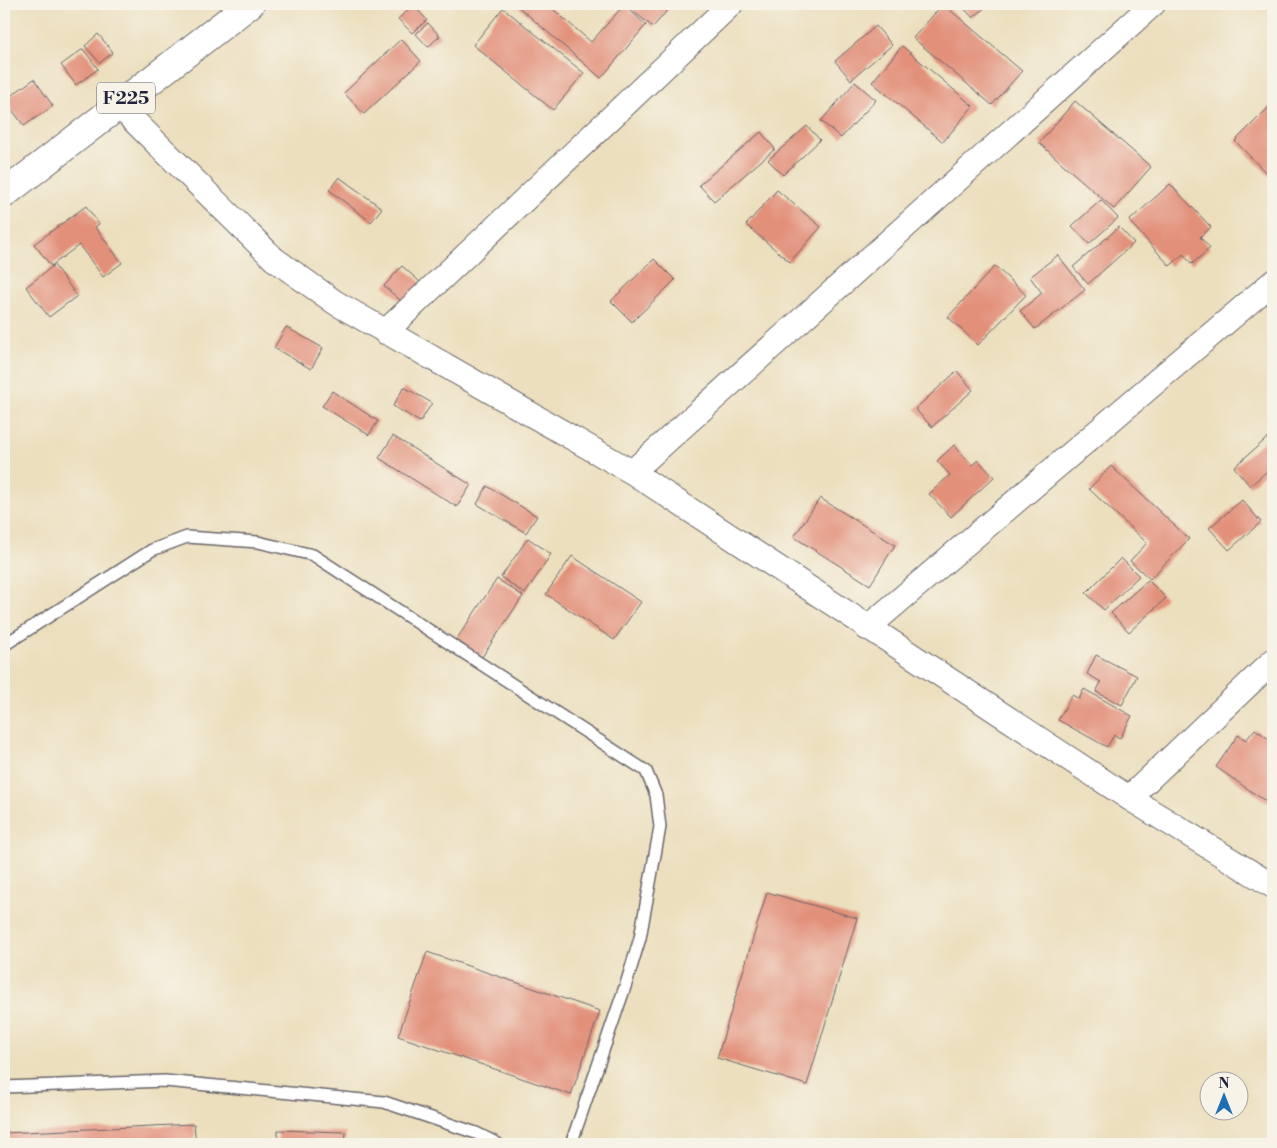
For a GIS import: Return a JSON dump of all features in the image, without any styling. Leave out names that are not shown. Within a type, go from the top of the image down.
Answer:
[{"type":"main road","name":"F225","points":[[4,194],[250,4]]},
{"type":"street","points":[[385,332],[732,4]]},
{"type":"street","points":[[632,472],[1153,4]]},
{"type":"street","points":[[118,105],[274,259],[336,304],[632,472],[867,628],[1129,798],[1273,886]]},
{"type":"street","points":[[867,628],[1273,282]]},
{"type":"street","points":[[1129,798],[1273,661]]},
{"type":"lane","points":[[4,646],[152,550],[187,537],[258,542],[314,555],[646,771],[656,795],[660,827],[640,938],[628,981],[571,1144]]},
{"type":"lane","points":[[4,1087],[165,1080],[384,1102],[476,1133],[498,1144]]},
{"type":"building","points":[[515,4],[547,4],[591,42],[624,5],[646,25],[601,78]]},
{"type":"building","points":[[624,4],[673,4],[653,27]]},
{"type":"building","points":[[943,4],[1022,71],[992,105],[913,38]]},
{"type":"building","points":[[960,4],[989,4],[973,18]]},
{"type":"building","points":[[413,5],[427,20],[412,33],[398,19]]},
{"type":"building","points":[[503,8],[584,73],[553,110],[473,45]]},
{"type":"building","points":[[428,23],[440,36],[428,47],[416,34]]},
{"type":"building","points":[[876,26],[892,45],[851,80],[835,61]]},
{"type":"building","points":[[98,34],[113,52],[100,63],[85,46]]},
{"type":"building","points":[[401,39],[421,61],[364,114],[344,93]]},
{"type":"building","points":[[902,46],[973,106],[943,142],[872,82]]},
{"type":"building","points":[[83,49],[98,69],[76,85],[61,65]]},
{"type":"building","points":[[34,79],[53,106],[24,126],[5,100]]},
{"type":"building","points":[[855,82],[876,100],[841,138],[821,121]]},
{"type":"building","points":[[1075,101],[1151,167],[1114,209],[1039,143]]},
{"type":"building","points":[[1273,103],[1273,180],[1235,141]]},
{"type":"building","points":[[807,126],[820,140],[783,175],[768,160]]},
{"type":"building","points":[[761,132],[775,149],[714,201],[699,185]]},
{"type":"building","points":[[339,177],[382,208],[371,222],[329,190]]},
{"type":"building","points":[[1170,184],[1211,227],[1200,237],[1210,248],[1192,264],[1183,254],[1170,266],[1129,221]]},
{"type":"building","points":[[777,190],[821,227],[790,262],[746,225]]},
{"type":"building","points":[[1101,200],[1118,218],[1089,244],[1072,226]]},
{"type":"building","points":[[86,206],[99,224],[95,227],[122,263],[103,277],[79,245],[51,266],[34,244]]},
{"type":"building","points":[[1119,227],[1134,243],[1088,284],[1073,267]]},
{"type":"building","points":[[1058,255],[1085,290],[1035,329],[1020,311],[1042,293],[1030,277]]},
{"type":"building","points":[[654,259],[675,280],[632,322],[611,301]]},
{"type":"building","points":[[54,265],[77,296],[49,317],[26,287]]},
{"type":"building","points":[[402,266],[428,289],[410,309],[384,286]]},
{"type":"building","points":[[995,266],[1026,295],[978,345],[948,317]]},
{"type":"building","points":[[286,327],[323,348],[311,369],[274,348]]},
{"type":"building","points":[[957,371],[973,390],[932,427],[915,409]]},
{"type":"building","points":[[404,387],[432,403],[420,422],[393,406]]},
{"type":"building","points":[[332,391],[378,421],[369,435],[322,406]]},
{"type":"building","points":[[1273,433],[1273,466],[1250,486],[1234,467]]},
{"type":"building","points":[[393,436],[471,485],[457,507],[379,458]]},
{"type":"building","points":[[954,445],[972,465],[978,460],[994,477],[951,517],[929,494],[950,475],[937,461]]},
{"type":"building","points":[[1111,466],[1189,539],[1150,579],[1130,561],[1147,543],[1089,489]]},
{"type":"building","points":[[487,486],[537,516],[526,533],[477,504]]},
{"type":"building","points":[[820,498],[895,545],[870,585],[794,537]]},
{"type":"building","points":[[1242,500],[1261,522],[1229,550],[1209,528]]},
{"type":"building","points":[[528,538],[551,554],[525,594],[501,577]]},
{"type":"building","points":[[572,556],[641,602],[614,640],[546,594]]},
{"type":"building","points":[[1121,558],[1139,576],[1104,610],[1086,593]]},
{"type":"building","points":[[497,579],[523,596],[482,657],[456,640]]},
{"type":"building","points":[[1148,580],[1166,598],[1129,632],[1111,613]]},
{"type":"building","points":[[1096,655],[1137,676],[1122,705],[1096,692],[1101,682],[1087,674]]},
{"type":"building","points":[[1084,689],[1132,716],[1120,738],[1114,735],[1107,747],[1058,720],[1072,695],[1079,699]]},
{"type":"building","points":[[1255,729],[1273,742],[1273,796],[1268,803],[1216,767],[1238,735],[1246,740]]},
{"type":"building","points":[[767,892],[857,918],[807,1085],[717,1058]]},
{"type":"building","points":[[427,952],[600,1011],[571,1095],[398,1036]]},
{"type":"building","points":[[194,1124],[196,1144],[4,1144],[4,1133]]},
{"type":"building","points":[[278,1130],[346,1132],[345,1144],[278,1144]]}]
